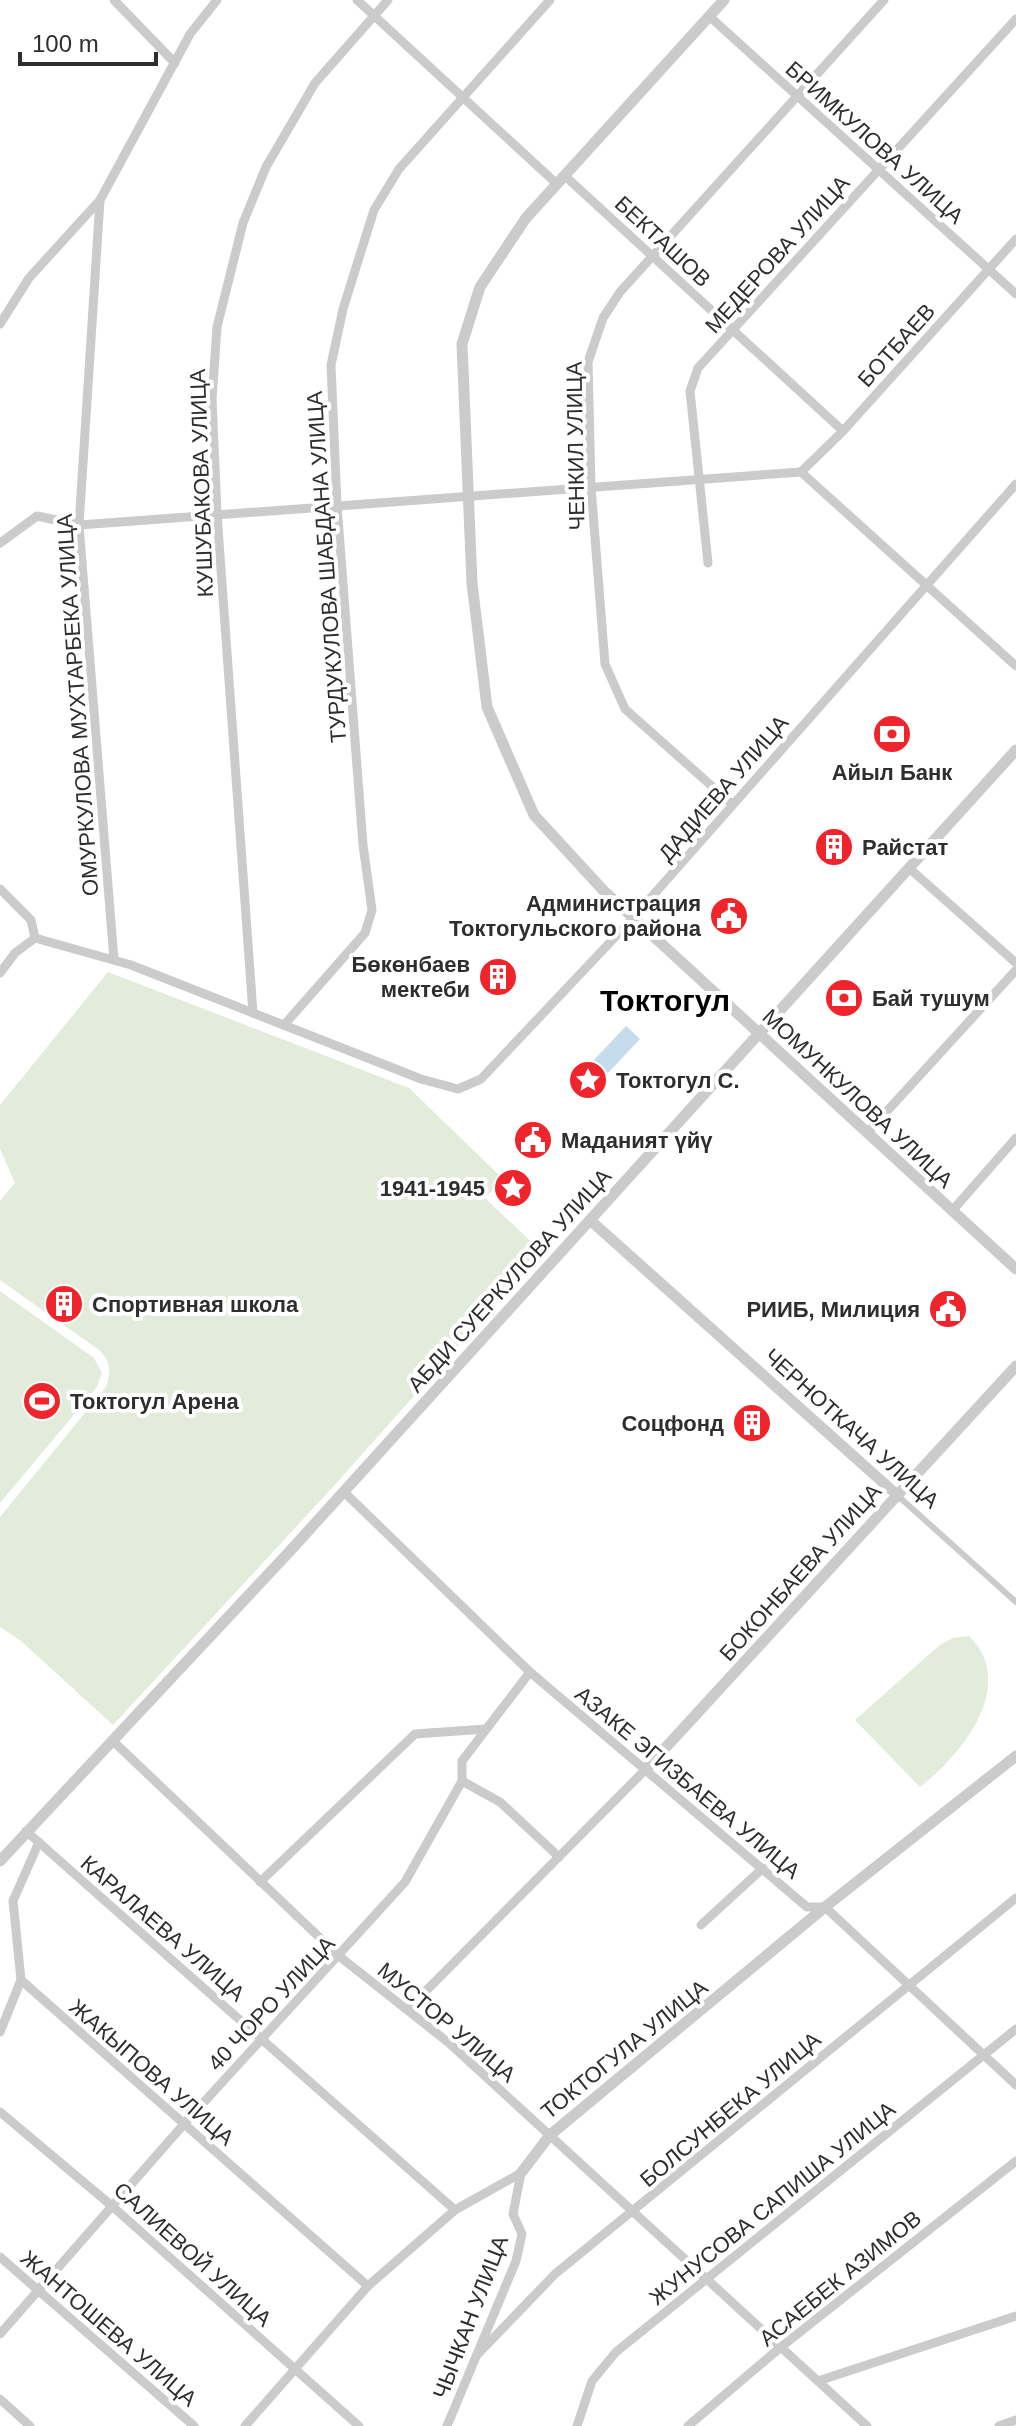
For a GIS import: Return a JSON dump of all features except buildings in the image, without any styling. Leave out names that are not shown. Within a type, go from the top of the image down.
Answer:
[{"type":"street","points":[[114,0],[175,63]]},
{"type":"street","name":"ОМУРКУЛОВА МУХТАРБЕКА УЛИЦА","points":[[114,960],[79,525],[100,200],[190,34],[217,0]]},
{"type":"street","name":"БЕКТАШОВ","points":[[357,0],[652,256],[843,431]]},
{"type":"street","name":"КУШУБАКОВА УЛИЦА","points":[[253,1013],[217,514],[212,399],[217,327],[243,223],[266,167],[315,83],[388,0]]},
{"type":"street","name":"ТУРДУКУЛОВА ШАБДАНА УЛИЦА","points":[[284,1025],[365,933],[372,910],[363,845],[337,505],[331,365],[343,309],[374,210],[399,169],[550,0]]},
{"type":"street","name":"МОМУНКУЛОВА УЛИЦА","points":[[724,0],[526,218],[480,287],[462,344],[472,583],[487,707],[534,815],[603,890],[1016,1269]]},
{"type":"street","name":"ЧЕНКИЛ УЛИЦА","points":[[732,804],[625,709],[605,664],[591,487],[588,362],[603,318],[620,292],[884,0]]},
{"type":"street","name":"БРИМКУЛОВА УЛИЦА","points":[[709,16],[1016,294]]},
{"type":"street","name":"МЕДЕРОВА УЛИЦА","points":[[708,563],[690,391],[698,368],[731,328],[1016,19]]},
{"type":"street","points":[[0,324],[29,278],[100,200]]},
{"type":"street","name":"БОТБАЕВ","points":[[801,472],[843,431],[1016,239]]},
{"type":"street","points":[[0,543],[37,516],[79,525],[801,472],[1016,666]]},
{"type":"street","name":"ДАДИЕВА УЛИЦА","points":[[35,938],[114,960],[421,1079],[458,1089],[481,1079],[633,918],[1016,484]]},
{"type":"street","name":"АБДИ СУЕРКУЛОВА УЛИЦА","points":[[0,1861],[344,1492],[1016,750]]},
{"type":"street","points":[[909,868],[1016,963]]},
{"type":"street","points":[[0,889],[31,920],[35,938],[15,953],[0,973]]},
{"type":"street","points":[[867,1133],[1016,970]]},
{"type":"street","points":[[952,1211],[1016,1138]]},
{"type":"street","name":"ЧЕРНОТКАЧА УЛИЦА","points":[[590,1220],[1016,1602]]},
{"type":"street","name":"БОКОНБАЕВА УЛИЦА","points":[[645,1770],[1016,1366]]},
{"type":"street","name":"АЗАКЕ ЭГИЗБАЕВА УЛИЦА","points":[[344,1492],[530,1672],[807,1907],[825,1907],[1016,2085]]},
{"type":"street","name":"40 ЧОРО УЛИЦА","points":[[0,2334],[184,2124],[405,1882],[462,1781],[462,1761],[530,1672]]},
{"type":"street","points":[[260,1882],[415,1734],[486,1729]]},
{"type":"street","name":"МУСТОР УЛИЦА","points":[[113,1741],[339,1956],[408,2009],[550,2135],[867,2426]]},
{"type":"street","name":"ТОКТОГУЛА УЛИЦА","points":[[245,2426],[368,2286],[455,2210],[521,2173],[550,2135],[825,1907],[1016,1756]]},
{"type":"street","points":[[408,2009],[645,1770]]},
{"type":"street","points":[[462,1781],[500,1802],[559,1857]]},
{"type":"street","name":"КАРАЛАЕВА УЛИЦА","points":[[26,1831],[455,2210]]},
{"type":"street","points":[[0,2032],[21,1980],[13,1901],[39,1842]]},
{"type":"street","points":[[701,1925],[763,1868]]},
{"type":"street","name":"БОЛСУНБЕКА УЛИЦА","points":[[476,2356],[555,2274],[1016,1898]]},
{"type":"street","name":"ЖАКЫПОВА УЛИЦА","points":[[21,1980],[368,2286]]},
{"type":"street","name":"ЖУНУСОВА САПИША УЛИЦА","points":[[577,2426],[592,2381],[616,2352],[1016,2029]]},
{"type":"street","name":"САЛИЕВОЙ УЛИЦА","points":[[0,2112],[112,2206],[359,2426]]},
{"type":"street","name":"АСАЕБЕК АЗИМОВ","points":[[688,2426],[781,2347],[1016,2161]]},
{"type":"street","name":"ЧЫЧКАН УЛИЦА","points":[[447,2426],[516,2261],[522,2234],[513,2214],[521,2173]]},
{"type":"street","name":"ЖАНТОШЕВА УЛИЦА","points":[[0,2257],[194,2426]]},
{"type":"street","points":[[818,2381],[1016,2316]]},
{"type":"street","points":[[0,2399],[30,2426]]},
{"type":"street","points":[[999,2426],[1016,2420]]},
{"type":"green space","points":[[108,972],[409,1088],[503,1179],[485,1198],[542,1252],[332,1488],[113,1725],[21,1641],[0,1627],[0,1517],[106,1387],[109,1372],[106,1358],[99,1350],[0,1280],[0,1201],[15,1183],[0,1149],[0,1105]]},
{"type":"green space","name":"Токтогул Арена","points":[[0,1291],[94,1358],[102,1373],[97,1387],[0,1503]]},
{"type":"green space","points":[[969,1636],[982,1654],[988,1674],[987,1694],[969,1735],[955,1754],[920,1787],[855,1720],[941,1644],[953,1638]]},
{"type":"water","points":[[626,1026],[640,1039],[608,1073],[594,1060]]},
{"type":"place","name":"Айыл Банк","points":[[892,734]]},
{"type":"place","name":"Райстат","points":[[834,847]]},
{"type":"place","name":"Администрация Токтогульского района","points":[[729,916]]},
{"type":"place","name":"Бөкөнбаев мектеби","points":[[498,977]]},
{"type":"place","name":"Бай тушум","points":[[844,998]]},
{"type":"place","name":"Токтогул С.","points":[[588,1080]]},
{"type":"place","name":"Маданият үйү","points":[[533,1140]]},
{"type":"place","name":"1941-1945","points":[[513,1188]]},
{"type":"place","name":"Спортивная школа","points":[[64,1304]]},
{"type":"place","name":"РИИБ, Милиция","points":[[948,1309]]},
{"type":"place","name":"Токтогул Арена","points":[[42,1401]]},
{"type":"place","name":"Соцфонд","points":[[752,1423]]},
{"type":"district","name":"Токтогул","points":[[665,1001]]}]
